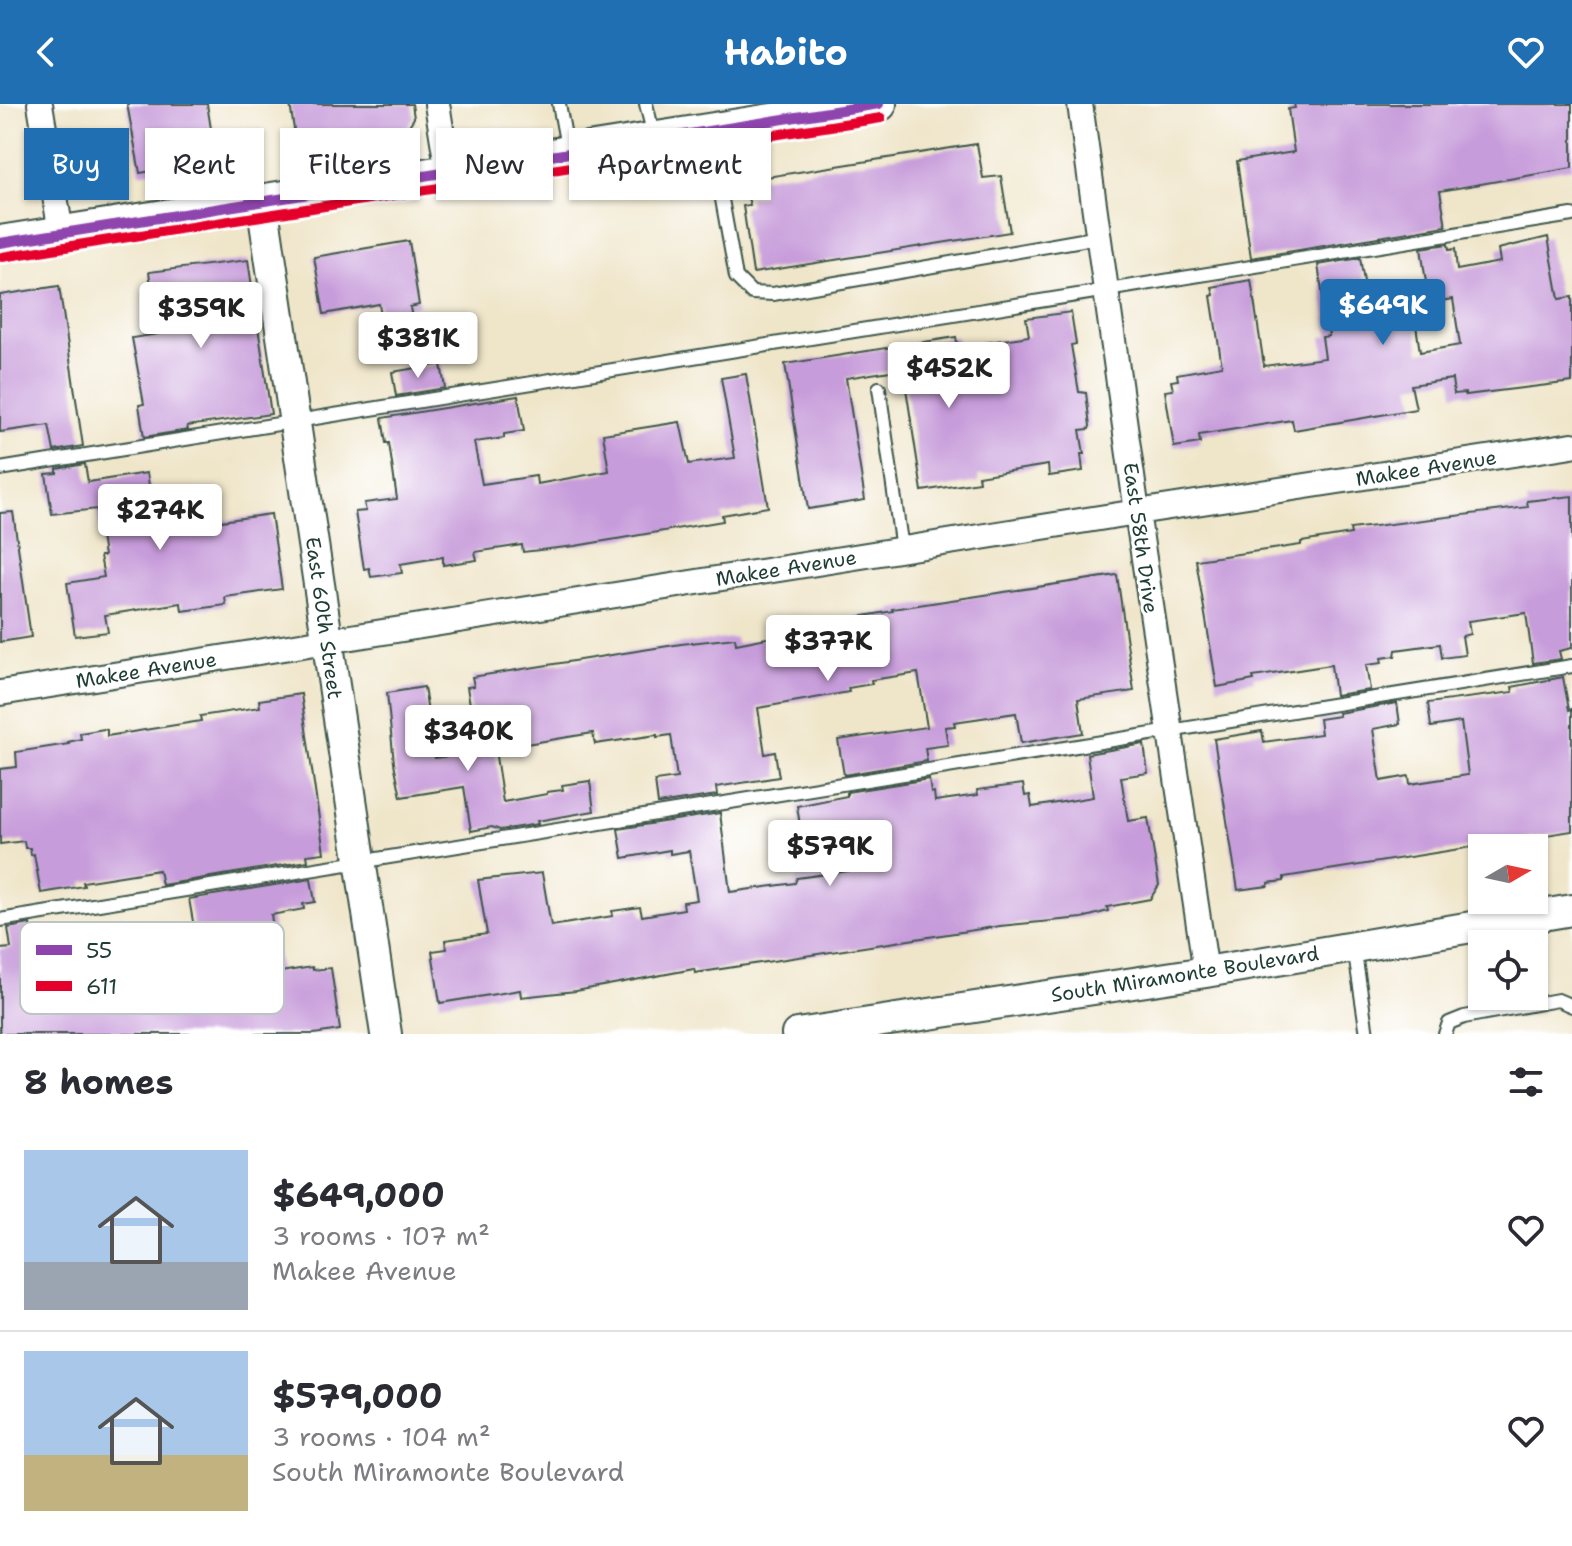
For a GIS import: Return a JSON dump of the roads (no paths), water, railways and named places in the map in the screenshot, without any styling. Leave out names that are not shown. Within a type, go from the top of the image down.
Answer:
[{"type":"main road","points":[[727,128],[862,105]]},
{"type":"main road","points":[[553,155],[568,153]]},
{"type":"main road","points":[[0,243],[436,174]]},
{"type":"street","points":[[40,104],[61,233]]},
{"type":"street","points":[[437,104],[441,128]]},
{"type":"street","name":"East 58th Drive","points":[[1080,104],[1206,972]]},
{"type":"street","name":"East 60th Street","points":[[262,202],[386,1034]]},
{"type":"street","name":"Makee Avenue","points":[[0,693],[1572,445]]},
{"type":"street","name":"South Miramonte Boulevard","points":[[797,1034],[1206,972],[1572,910]]},
{"type":"lane","points":[[559,104],[568,153]]},
{"type":"lane","points":[[646,104],[651,128]]},
{"type":"lane","points":[[722,200],[736,277],[752,293],[773,294],[1099,237]]},
{"type":"lane","points":[[0,469],[1572,215]]},
{"type":"lane","points":[[879,388],[902,549]]},
{"type":"lane","points":[[0,920],[1572,666]]},
{"type":"lane","points":[[1354,947],[1367,1034]]},
{"type":"lane","points":[[1445,1034],[1449,1023],[1464,1017],[1558,1000],[1572,1006]]}]
